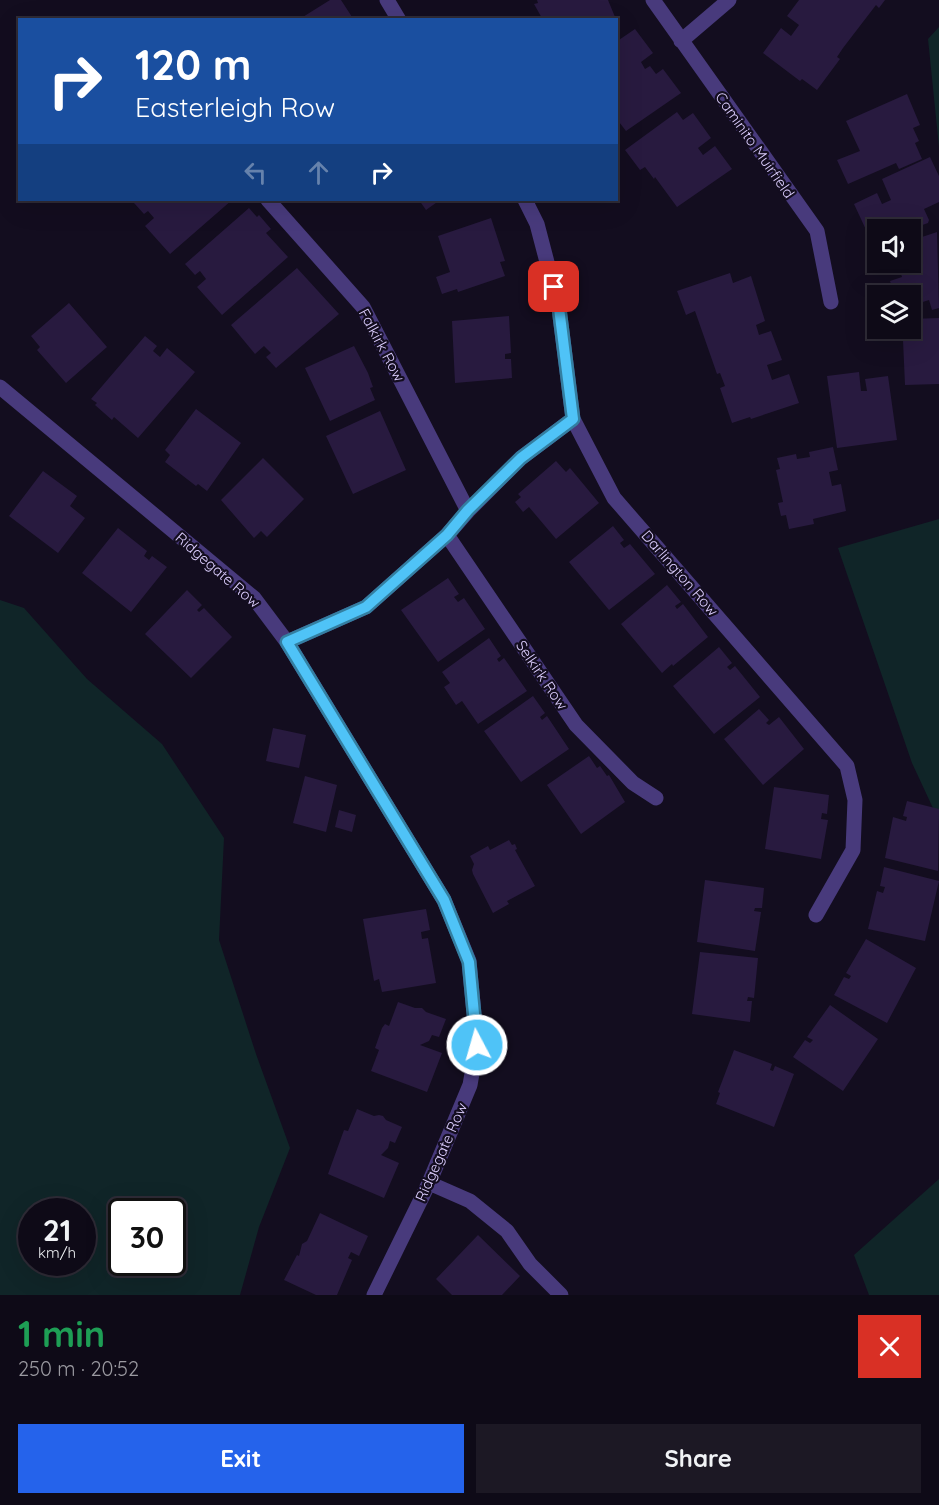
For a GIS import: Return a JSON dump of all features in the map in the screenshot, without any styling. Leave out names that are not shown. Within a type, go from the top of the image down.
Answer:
[{"type":"street","points":[[387,0],[398,18]]},
{"type":"street","name":"Caminito Muirfield","points":[[653,0],[817,231],[831,302]]},
{"type":"street","points":[[681,41],[729,0]]},
{"type":"street","name":"Falkirk Row","points":[[269,201],[363,306],[468,510]]},
{"type":"street","name":"Darlington Row","points":[[526,201],[537,224],[559,308],[573,419],[614,498],[848,766],[855,800],[853,850],[816,915]]},
{"type":"street","name":"Ridgegate Row","points":[[0,387],[254,598],[287,642],[444,900],[469,962],[477,1045],[470,1085],[429,1184],[374,1295]]},
{"type":"street","points":[[287,642],[366,607],[447,535],[468,510],[521,458],[573,419]]},
{"type":"street","name":"Selkirk Row","points":[[447,535],[576,725],[633,783],[656,798]]},
{"type":"street","points":[[429,1184],[471,1201],[507,1232],[530,1264],[561,1295]]},
{"type":"green space","points":[[939,27],[939,147],[928,39]]},
{"type":"green space","points":[[939,519],[939,821],[912,763],[838,548]]},
{"type":"green space","points":[[0,600],[24,608],[87,679],[162,744],[224,838],[219,940],[256,1054],[290,1148],[259,1227],[240,1295],[0,1295]]},
{"type":"green space","points":[[939,1179],[939,1295],[869,1295],[854,1255]]},
{"type":"building","points":[[330,0],[341,0],[353,18],[301,18]]},
{"type":"building","points":[[537,0],[608,0],[615,17],[542,18],[534,4],[538,3]]},
{"type":"building","points":[[799,0],[885,0],[879,8],[876,5],[843,48],[837,57],[840,59],[817,90],[802,79],[800,81],[763,53],[781,28],[791,36],[799,25],[787,16]]},
{"type":"building","points":[[635,29],[653,53],[641,62],[645,69],[650,66],[656,74],[663,69],[681,93],[626,131],[618,121],[618,41]]},
{"type":"building","points":[[907,94],[920,125],[913,128],[919,141],[915,143],[922,159],[899,169],[896,163],[848,184],[837,160],[860,151],[846,121]]},
{"type":"building","points":[[677,112],[683,120],[693,113],[711,138],[698,148],[703,155],[715,146],[732,169],[677,207],[655,177],[654,179],[645,167],[640,170],[625,150]]},
{"type":"building","points":[[930,157],[939,176],[939,202],[924,209],[928,223],[921,225],[921,219],[867,219],[867,232],[854,204],[877,193],[882,204],[891,200],[882,179]]},
{"type":"building","points":[[137,201],[231,201],[170,254],[145,226],[154,218],[148,211],[144,214],[134,203]]},
{"type":"building","points":[[420,201],[439,201],[426,210]]},
{"type":"building","points":[[249,208],[257,217],[259,215],[271,229],[266,233],[288,257],[222,315],[197,287],[206,279],[200,271],[195,275],[185,264]]},
{"type":"building","points":[[491,218],[505,261],[500,262],[505,276],[458,292],[457,289],[442,294],[436,277],[450,272],[438,236]]},
{"type":"building","points":[[937,232],[939,308],[932,310],[929,300],[921,303],[921,285],[891,285],[890,281],[902,277],[901,273],[921,273],[921,237]]},
{"type":"building","points":[[297,268],[339,314],[276,368],[266,357],[271,353],[264,346],[255,354],[231,325]]},
{"type":"building","points":[[730,273],[733,283],[751,276],[765,321],[756,325],[759,335],[771,331],[782,360],[767,365],[772,380],[789,374],[799,403],[732,423],[720,388],[725,386],[720,373],[717,374],[695,311],[686,315],[677,291]]},
{"type":"building","points":[[69,303],[107,347],[66,383],[37,350],[40,347],[31,336]]},
{"type":"building","points":[[509,316],[511,353],[505,354],[505,359],[511,359],[512,378],[455,383],[452,321]]},
{"type":"building","points":[[939,318],[939,384],[905,385],[903,340],[921,339],[921,319]]},
{"type":"building","points":[[145,336],[157,346],[153,351],[160,357],[167,348],[195,372],[138,438],[114,417],[112,420],[91,399]]},
{"type":"building","points":[[354,346],[368,373],[373,387],[370,388],[375,400],[330,421],[305,368]]},
{"type":"building","points":[[859,372],[861,391],[867,391],[865,379],[888,376],[897,440],[837,448],[827,376]]},
{"type":"building","points":[[196,409],[241,443],[207,491],[198,484],[196,486],[165,462],[170,455],[165,450]]},
{"type":"building","points":[[380,411],[406,470],[353,494],[326,436]]},
{"type":"building","points":[[833,447],[838,470],[829,472],[832,486],[841,484],[846,511],[813,519],[814,524],[789,529],[786,515],[781,516],[778,503],[783,502],[776,470],[780,469],[777,458],[796,454],[797,459],[810,457],[809,452]]},
{"type":"building","points":[[263,458],[304,499],[267,537],[261,531],[254,538],[221,500]]},
{"type":"building","points":[[556,461],[566,472],[570,468],[599,503],[556,539],[529,507],[523,512],[515,502],[521,497],[518,494]]},
{"type":"building","points":[[43,471],[77,496],[70,506],[85,518],[58,553],[9,516]]},
{"type":"building","points":[[613,526],[624,540],[620,543],[624,548],[630,544],[655,574],[609,610],[569,562]]},
{"type":"building","points":[[118,528],[147,551],[144,556],[149,560],[152,556],[167,567],[131,612],[82,573]]},
{"type":"building","points":[[448,578],[459,594],[454,597],[458,602],[464,598],[485,629],[438,662],[401,610]]},
{"type":"building","points":[[667,585],[681,602],[675,606],[677,609],[683,604],[708,637],[662,673],[621,624]]},
{"type":"building","points":[[187,590],[202,605],[197,610],[199,612],[204,608],[232,637],[191,678],[145,634]]},
{"type":"building","points":[[489,638],[501,656],[497,659],[499,662],[504,658],[527,691],[478,724],[462,701],[456,705],[444,687],[450,683],[442,672]]},
{"type":"building","points":[[719,647],[732,663],[727,667],[730,670],[735,666],[760,697],[714,734],[673,686]]},
{"type":"building","points":[[533,696],[545,713],[540,717],[542,720],[547,716],[569,749],[521,782],[484,731]]},
{"type":"building","points":[[759,709],[769,720],[766,723],[769,725],[779,717],[804,749],[763,785],[724,739]]},
{"type":"building","points":[[273,728],[306,735],[299,768],[266,761]]},
{"type":"building","points":[[589,756],[597,768],[600,766],[607,776],[609,775],[625,802],[581,834],[547,785]]},
{"type":"building","points":[[305,776],[337,785],[326,832],[293,823]]},
{"type":"building","points":[[774,787],[829,795],[827,814],[822,813],[821,819],[828,820],[821,859],[765,849]]},
{"type":"building","points":[[907,801],[939,809],[938,871],[885,858],[893,817],[906,821],[907,817],[903,816]]},
{"type":"building","points":[[339,810],[356,815],[352,832],[335,827]]},
{"type":"building","points":[[509,840],[512,845],[515,844],[517,849],[515,850],[535,886],[507,901],[509,904],[493,913],[473,874],[474,864],[470,856],[488,846],[490,850]]},
{"type":"building","points":[[884,867],[939,881],[925,941],[868,929],[877,891],[883,893],[885,887],[880,886]]},
{"type":"building","points":[[705,880],[764,888],[762,908],[755,908],[754,911],[761,912],[755,951],[697,942]]},
{"type":"building","points":[[426,909],[430,930],[421,932],[422,939],[428,938],[436,983],[382,992],[379,979],[374,981],[363,919]]},
{"type":"building","points":[[866,939],[916,968],[887,1023],[834,995],[844,977],[849,979],[851,976],[846,973]]},
{"type":"building","points":[[700,952],[758,958],[754,998],[748,997],[747,1001],[752,1001],[750,1022],[692,1014]]},
{"type":"building","points":[[398,1002],[422,1008],[426,1012],[446,1019],[439,1037],[432,1035],[429,1041],[420,1045],[442,1053],[427,1092],[371,1071],[379,1050],[375,1048],[382,1028],[385,1024],[389,1026]]},
{"type":"building","points":[[830,1005],[878,1039],[843,1091],[793,1057],[805,1040],[810,1043],[813,1040],[807,1037]]},
{"type":"building","points":[[734,1050],[772,1064],[770,1070],[773,1071],[775,1066],[794,1074],[774,1127],[716,1104],[720,1093],[718,1092]]},
{"type":"building","points":[[357,1109],[374,1116],[383,1116],[386,1120],[402,1127],[395,1143],[390,1141],[388,1148],[381,1155],[399,1163],[384,1198],[328,1174],[344,1130],[348,1131]]},
{"type":"building","points":[[320,1213],[368,1236],[359,1256],[351,1252],[348,1258],[352,1260],[337,1295],[316,1295],[284,1280],[297,1255],[299,1256],[302,1244],[307,1241]]},
{"type":"building","points":[[478,1235],[520,1276],[502,1295],[452,1295],[436,1279]]},
{"type":"route","points":[[477,1045],[469,962],[444,900],[287,642],[366,607],[447,535],[468,510],[521,458],[573,419],[559,308],[554,287]]}]
